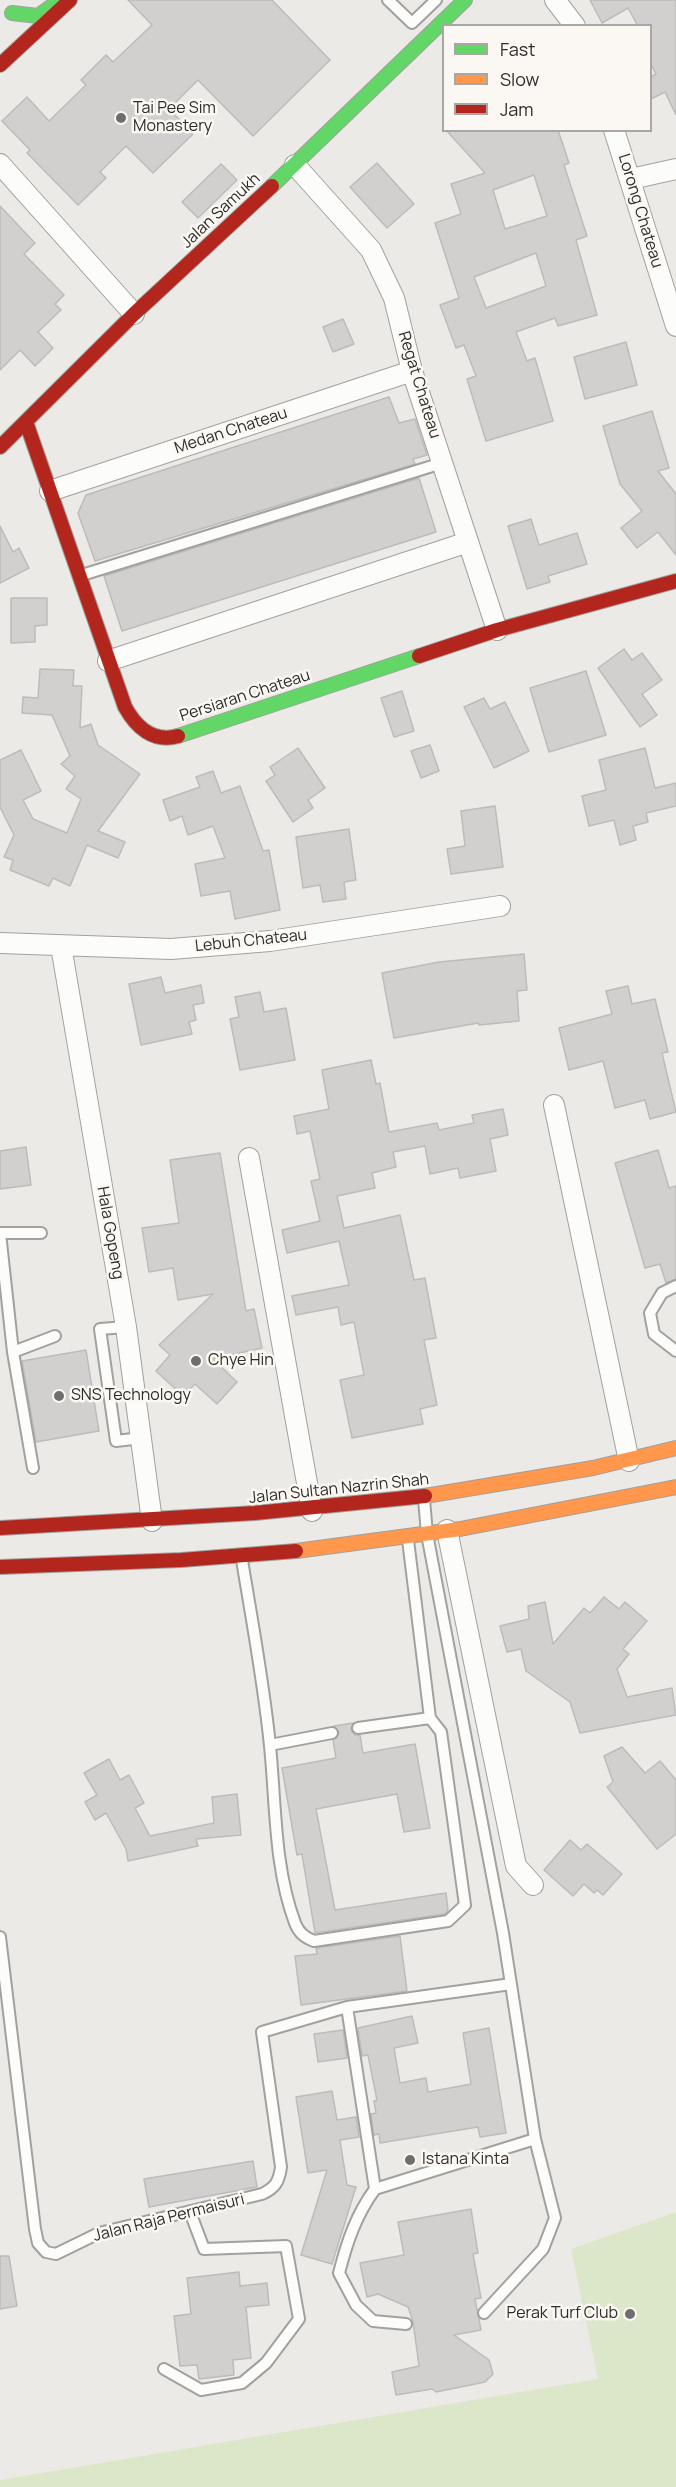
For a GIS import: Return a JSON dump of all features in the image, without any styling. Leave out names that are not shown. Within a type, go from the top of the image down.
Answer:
[{"type":"main road","points":[[10,10],[38,16],[60,0]]},
{"type":"main road","points":[[0,65],[70,0]]},
{"type":"main road","name":"Jalan Samukh","points":[[0,447],[134,314],[295,165],[465,0]]},
{"type":"main road","name":"Persiaran Chateau","points":[[26,422],[124,707],[135,726],[152,737],[174,737],[497,630],[676,581]]},
{"type":"main road","name":"Jalan Sultan Nazrin Shah","points":[[0,1528],[312,1511],[424,1498],[629,1461],[676,1448]]},
{"type":"main road","points":[[0,1567],[242,1556],[408,1537],[676,1487]]},
{"type":"street","points":[[555,0],[573,24]]},
{"type":"street","name":"Lorong Chateau","points":[[615,132],[676,326]]},
{"type":"street","points":[[0,164],[134,314]]},
{"type":"street","name":"Regat Chateau","points":[[295,165],[371,250],[394,298],[412,371],[497,630]]},
{"type":"street","points":[[631,179],[676,169]]},
{"type":"street","name":"Medan Chateau","points":[[50,491],[412,371]]},
{"type":"street","points":[[108,661],[468,542]]},
{"type":"street","name":"Lebuh Chateau","points":[[0,943],[171,949],[270,941],[500,906]]},
{"type":"street","name":"Hala Gopeng","points":[[61,946],[126,1327],[152,1521]]},
{"type":"street","points":[[554,1105],[629,1461]]},
{"type":"street","points":[[249,1158],[312,1511]]},
{"type":"street","points":[[447,1530],[516,1866],[533,1885]]},
{"type":"lane","points":[[388,0],[412,23],[436,0]]},
{"type":"lane","points":[[79,576],[442,463]]},
{"type":"lane","points":[[33,1468],[13,1352],[0,1233],[41,1233]]},
{"type":"lane","points":[[676,1286],[662,1293],[650,1313],[654,1334],[676,1350]]},
{"type":"lane","points":[[13,1352],[55,1336]]},
{"type":"lane","points":[[424,1498],[427,1534],[511,1984],[535,2139],[555,2218],[543,2249],[484,2313]]},
{"type":"lane","points":[[242,1556],[270,1744],[279,1857],[295,1923],[301,1935],[314,1941],[448,1921],[465,1905],[441,1732],[429,1718],[408,1537]]},
{"type":"lane","points":[[358,1728],[429,1718]]},
{"type":"lane","points":[[270,1744],[332,1733]]},
{"type":"lane","name":"Jalan Raja Permaisuri","points":[[0,1937],[38,2243],[46,2252],[56,2254],[99,2233],[272,2190],[279,2180],[281,2167],[262,2032],[347,2007]]},
{"type":"lane","points":[[375,2189],[347,2007],[511,1984]]},
{"type":"lane","points":[[406,2324],[373,2321],[356,2305],[339,2273],[348,2238],[362,2207],[375,2189],[535,2139]]},
{"type":"lane","points":[[164,2369],[201,2390],[242,2383],[266,2363],[299,2319],[286,2246],[204,2249],[190,2212]]},
{"type":"green space","name":"Perak Turf Club","points":[[676,2212],[676,2487],[0,2487],[0,2480],[598,2379],[571,2249]]},
{"type":"building","points":[[128,0],[272,0],[330,60],[253,136],[198,80],[169,109],[193,134],[153,173],[126,146],[100,172],[106,178],[78,205],[27,153],[30,150],[2,121],[27,97],[49,121],[86,85],[81,80],[106,55],[113,62],[152,25]]},
{"type":"building","points":[[590,0],[676,0],[676,115],[665,92],[652,98],[652,76],[656,74],[652,66],[652,24],[637,24],[628,8],[602,23]]},
{"type":"building","points":[[448,132],[559,132],[569,163],[564,165],[587,236],[576,240],[597,315],[558,326],[555,318],[516,332],[527,361],[535,358],[553,421],[486,441],[467,379],[476,376],[464,345],[456,348],[440,305],[459,298],[435,223],[461,214],[451,184],[485,173]],"holes":[[[534,175],[547,216],[505,229],[493,190]],[[536,253],[546,286],[486,308],[474,277]]]},
{"type":"building","points":[[377,163],[414,204],[387,228],[350,187]]},
{"type":"building","points":[[221,164],[237,180],[198,218],[182,202]]},
{"type":"building","points":[[0,206],[35,243],[24,254],[64,295],[55,304],[61,310],[38,332],[53,348],[35,366],[20,350],[0,370]]},
{"type":"building","points":[[343,319],[354,344],[333,352],[323,327]]},
{"type":"building","points":[[626,342],[637,385],[585,399],[574,357]]},
{"type":"building","points":[[389,397],[399,423],[415,419],[427,455],[413,459],[415,464],[95,561],[78,513],[86,495]]},
{"type":"building","points":[[652,411],[669,468],[658,471],[676,494],[676,555],[658,532],[637,548],[621,528],[642,511],[620,484],[603,426]]},
{"type":"building","points":[[419,478],[436,532],[122,631],[104,576]]},
{"type":"building","points":[[531,519],[539,545],[577,533],[587,564],[548,576],[550,582],[527,589],[508,526]]},
{"type":"building","points":[[0,526],[13,552],[19,548],[29,568],[0,583]]},
{"type":"building","points":[[11,598],[47,598],[47,625],[35,626],[35,642],[11,643]]},
{"type":"building","points":[[624,649],[632,660],[642,653],[662,680],[642,694],[657,715],[640,727],[598,668]]},
{"type":"building","points":[[40,669],[74,670],[73,686],[82,686],[80,728],[91,724],[98,745],[140,774],[98,831],[125,842],[118,858],[87,845],[70,886],[53,878],[49,886],[10,870],[13,860],[4,857],[14,835],[0,807],[0,760],[21,750],[41,791],[23,800],[33,819],[67,833],[81,799],[66,789],[75,776],[61,764],[70,756],[52,715],[22,713],[23,697],[38,698]]},
{"type":"building","points":[[586,671],[606,735],[549,752],[530,688]]},
{"type":"building","points":[[402,691],[414,731],[394,737],[381,698]]},
{"type":"building","points":[[484,698],[490,709],[505,702],[529,751],[494,768],[464,707]]},
{"type":"building","points":[[430,745],[439,771],[421,778],[411,751]]},
{"type":"building","points":[[298,748],[325,788],[308,800],[313,808],[293,822],[266,781],[275,775],[270,767]]},
{"type":"building","points":[[645,748],[655,788],[676,783],[676,806],[646,813],[648,822],[633,826],[636,840],[620,845],[614,820],[589,826],[582,796],[606,790],[599,760]]},
{"type":"building","points":[[213,771],[221,793],[240,786],[263,851],[269,850],[280,910],[235,919],[230,891],[201,896],[195,864],[225,858],[213,826],[188,835],[182,816],[170,821],[163,800],[200,787],[196,777]]},
{"type":"building","points":[[495,806],[503,867],[451,874],[447,849],[465,846],[461,811]]},
{"type":"building","points":[[349,829],[356,880],[344,882],[346,899],[323,902],[320,885],[303,888],[296,837]]},
{"type":"building","points":[[524,954],[527,990],[517,991],[519,1021],[479,1025],[478,1023],[394,1038],[382,973],[439,962]]},
{"type":"building","points":[[161,977],[165,993],[201,985],[204,1003],[193,1005],[196,1020],[189,1022],[192,1034],[141,1045],[129,984]]},
{"type":"building","points":[[628,986],[632,1004],[655,999],[668,1052],[662,1053],[676,1112],[650,1119],[645,1100],[615,1108],[603,1061],[569,1070],[559,1028],[612,1014],[606,991]]},
{"type":"building","points":[[260,992],[264,1012],[286,1008],[295,1060],[240,1070],[230,1019],[239,1017],[235,997]]},
{"type":"building","points":[[371,1060],[376,1084],[380,1083],[389,1132],[437,1123],[439,1130],[474,1123],[472,1115],[503,1109],[508,1135],[490,1139],[496,1171],[460,1178],[458,1168],[430,1174],[425,1146],[393,1152],[396,1167],[372,1173],[375,1188],[337,1196],[344,1228],[400,1215],[414,1280],[425,1278],[436,1338],[424,1340],[437,1405],[420,1409],[423,1424],[352,1438],[340,1380],[364,1375],[354,1322],[341,1325],[338,1307],[296,1315],[292,1296],[349,1285],[339,1241],[287,1253],[282,1230],[320,1221],[311,1181],[320,1179],[310,1131],[297,1134],[294,1116],[329,1109],[322,1070]]},
{"type":"building","points":[[26,1147],[31,1185],[0,1189],[0,1151]]},
{"type":"building","points":[[658,1150],[669,1188],[676,1186],[676,1279],[666,1283],[660,1264],[645,1268],[615,1163]]},
{"type":"building","points":[[220,1153],[246,1311],[254,1309],[262,1348],[213,1359],[237,1382],[217,1404],[195,1384],[183,1396],[156,1371],[170,1355],[159,1345],[213,1294],[178,1300],[173,1268],[149,1272],[142,1228],[179,1223],[170,1160]]},
{"type":"building","name":"SNS Technology","points":[[86,1350],[99,1431],[36,1442],[22,1361]]},
{"type":"building","points":[[604,1597],[619,1609],[625,1602],[647,1621],[623,1649],[629,1654],[617,1669],[627,1697],[672,1688],[676,1715],[580,1733],[570,1702],[526,1671],[521,1649],[507,1652],[500,1626],[529,1619],[528,1606],[545,1602],[553,1644],[584,1608],[590,1613]]},
{"type":"building","points":[[353,1723],[351,1730],[355,1735],[360,1735],[363,1753],[415,1744],[430,1828],[404,1832],[397,1794],[316,1809],[335,1910],[446,1893],[448,1910],[445,1914],[315,1933],[302,1854],[297,1855],[282,1768],[336,1758],[333,1740],[339,1732],[334,1726]]},
{"type":"building","points":[[622,1747],[645,1773],[660,1761],[676,1780],[676,1834],[657,1849],[607,1787],[613,1782],[604,1756]]},
{"type":"building","points":[[109,1759],[120,1780],[129,1775],[144,1803],[135,1808],[150,1836],[214,1823],[212,1797],[237,1794],[241,1835],[196,1839],[198,1846],[128,1861],[126,1849],[106,1813],[95,1820],[85,1802],[97,1795],[84,1773]]},
{"type":"building","points":[[570,1840],[581,1850],[587,1844],[622,1874],[603,1895],[597,1890],[594,1893],[584,1884],[573,1896],[544,1870]]},
{"type":"building","points":[[400,1936],[407,1991],[301,2005],[295,1956],[317,1954],[316,1948]]},
{"type":"building","points":[[412,2016],[418,2043],[394,2048],[400,2083],[426,2078],[428,2092],[471,2084],[463,2033],[489,2028],[506,2133],[480,2137],[478,2127],[380,2143],[379,2134],[374,2135],[371,2114],[376,2113],[374,2101],[377,2100],[368,2055],[362,2056],[358,2028]]},
{"type":"building","points":[[343,2030],[347,2058],[318,2062],[314,2034]]},
{"type":"building","points":[[332,2091],[337,2120],[356,2117],[359,2137],[340,2140],[347,2185],[356,2187],[332,2264],[301,2255],[327,2170],[308,2173],[296,2097]]},
{"type":"building","points":[[253,2161],[257,2187],[149,2207],[144,2179]]},
{"type":"building","points":[[471,2209],[478,2253],[473,2254],[481,2298],[475,2299],[481,2330],[454,2335],[489,2360],[493,2374],[485,2382],[436,2392],[432,2389],[396,2395],[392,2372],[419,2366],[413,2321],[408,2307],[378,2294],[367,2297],[360,2263],[404,2255],[398,2222]]},
{"type":"building","points":[[0,2256],[9,2256],[17,2306],[0,2309]]},
{"type":"building","points":[[239,2272],[240,2286],[267,2283],[269,2305],[246,2307],[251,2358],[233,2360],[234,2375],[199,2379],[197,2365],[180,2366],[174,2316],[191,2314],[187,2278]]},
{"type":"traffic: fast","points":[[272,186],[465,0]]},
{"type":"traffic: fast","points":[[12,13],[38,16],[59,1]]},
{"type":"traffic: fast","points":[[178,736],[419,656]]},
{"type":"traffic: slow","points":[[425,1496],[593,1468],[676,1448]]},
{"type":"traffic: slow","points":[[296,1551],[460,1529],[676,1487]]},
{"type":"traffic: jam","points":[[0,65],[70,0]]},
{"type":"traffic: jam","points":[[0,447],[134,314],[272,186]]},
{"type":"traffic: jam","points":[[26,422],[125,707],[134,721],[146,732],[161,737],[178,736]]},
{"type":"traffic: jam","points":[[419,656],[497,630],[676,581]]},
{"type":"traffic: jam","points":[[0,1528],[255,1513],[425,1496]]},
{"type":"traffic: jam","points":[[0,1567],[181,1560],[296,1551]]},
{"type":"place","name":"Tai Pee Sim Monastery","points":[[121,118]]},
{"type":"place","name":"Chye Hin","points":[[196,1361]]},
{"type":"place","name":"SNS Technology","points":[[59,1396]]},
{"type":"place","name":"Istana Kinta","points":[[410,2160]]},
{"type":"place","name":"Perak Turf Club","points":[[630,2314]]}]
